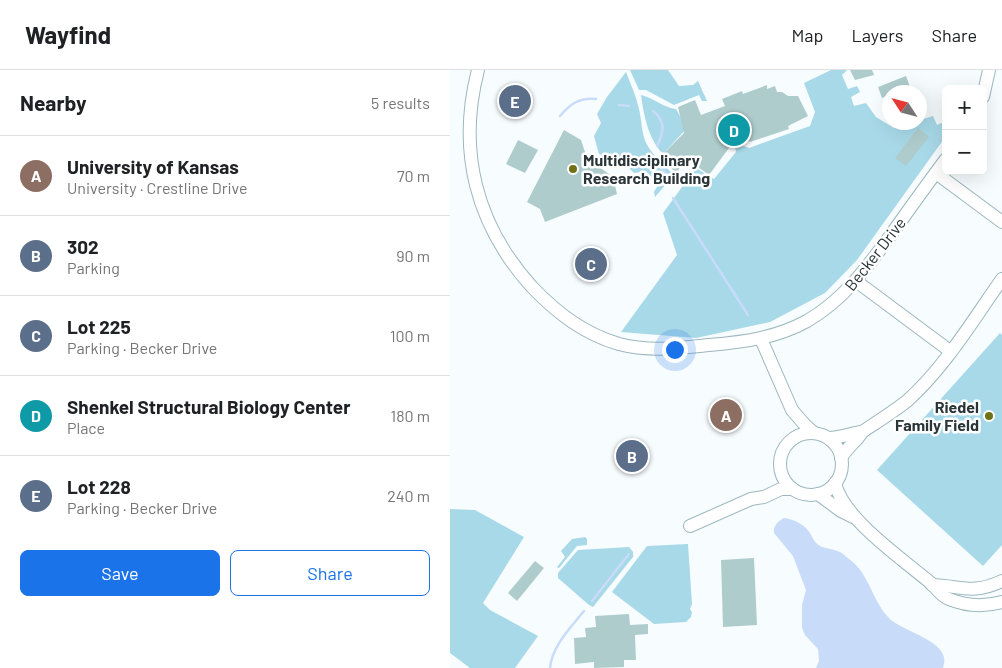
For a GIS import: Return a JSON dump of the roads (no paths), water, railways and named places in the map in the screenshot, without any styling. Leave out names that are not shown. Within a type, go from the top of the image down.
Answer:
[{"type":"street","name":"Becker Drive","points":[[478,70],[469,130],[472,167],[489,224],[506,254],[551,306],[589,333],[632,347],[680,348],[761,339],[794,327],[814,316],[834,302],[856,281],[942,165]]},
{"type":"street","points":[[986,85],[989,70]]},
{"type":"street","points":[[936,173],[1002,222]]},
{"type":"street","points":[[841,458],[849,445],[860,437],[862,432],[906,401],[922,386],[1002,279]]},
{"type":"street","points":[[856,281],[950,351]]},
{"type":"street","points":[[761,339],[792,410],[814,433],[828,438],[843,437],[855,432],[862,432]]},
{"type":"street","points":[[751,499],[760,490],[774,482],[781,468],[782,454],[789,442],[792,430],[792,410]]},
{"type":"street","points":[[789,442],[801,435],[814,433]]},
{"type":"street","points":[[781,468],[785,480],[794,489],[805,494],[825,492],[836,483],[842,466],[839,450],[828,438]]},
{"type":"street","points":[[836,483],[840,498],[856,518],[932,584],[942,596],[965,604],[979,606],[1002,602]]},
{"type":"street","points":[[690,526],[751,499],[764,497],[781,489],[794,489]]},
{"type":"street","points":[[818,494],[841,511],[856,518]]},
{"type":"street","points":[[932,584],[972,589],[992,586],[1002,581]]},
{"type":"waterway","points":[[560,116],[580,100],[596,99]]},
{"type":"waterway","points":[[619,105],[629,106]]},
{"type":"waterway","points":[[653,111],[662,123],[661,136],[657,146]]},
{"type":"waterway","points":[[655,161],[666,174]]},
{"type":"waterway","points":[[673,198],[748,315]]},
{"type":"waterway","points":[[592,601],[629,554]]},
{"type":"waterway","points":[[550,668],[558,645],[584,611]]},
{"type":"place","name":"Lot 228","points":[[515,101]]},
{"type":"place","name":"Shenkel Structural Biology Center","points":[[734,130]]},
{"type":"place","name":"Multidisciplinary Research Building","points":[[573,169]]},
{"type":"place","name":"Lot 225","points":[[591,264]]},
{"type":"place","name":"University of Kansas","points":[[726,415]]},
{"type":"place","name":"Riedel Family Field","points":[[989,416]]},
{"type":"place","name":"302","points":[[632,456]]}]
